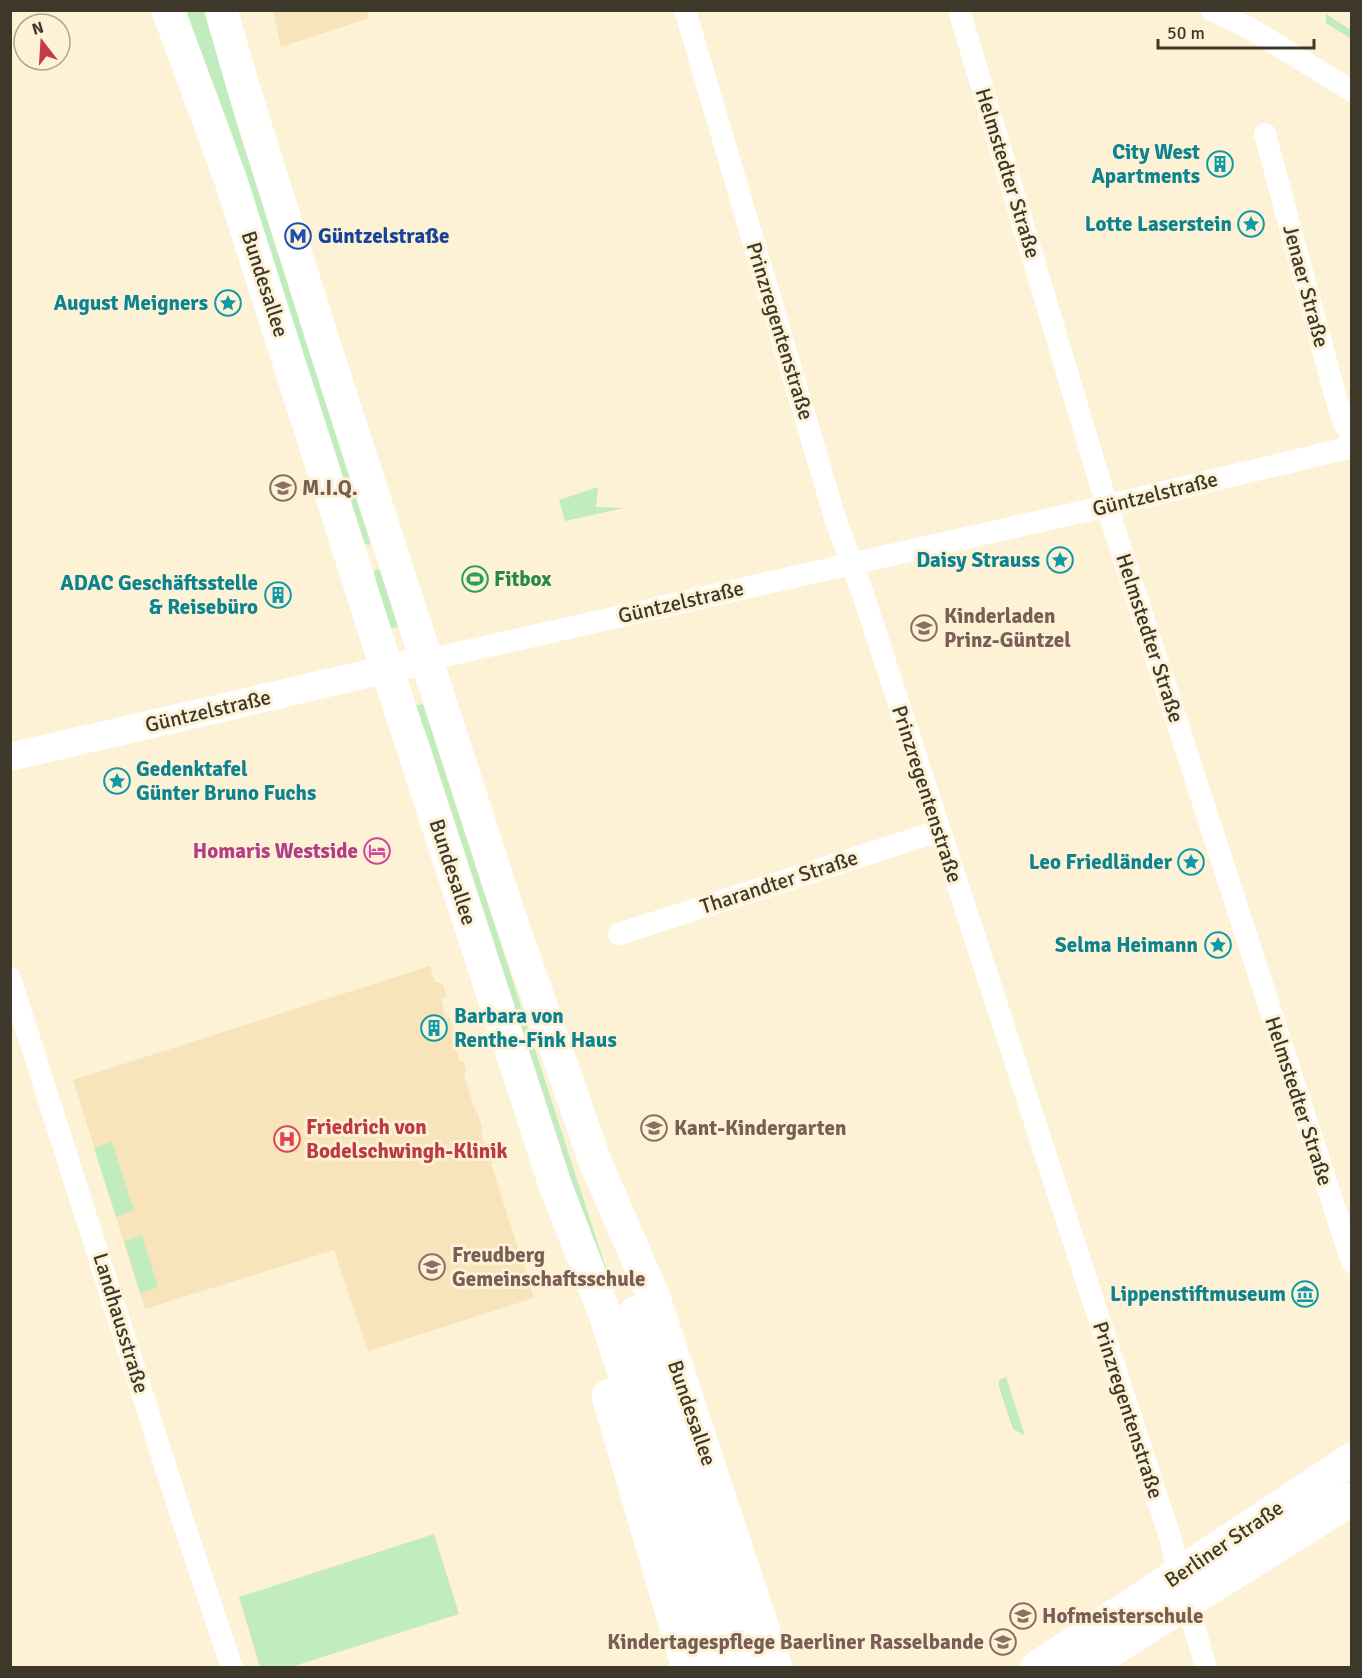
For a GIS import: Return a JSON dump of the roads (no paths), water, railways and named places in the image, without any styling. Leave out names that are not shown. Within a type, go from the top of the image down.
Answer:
[{"type":"main road","name":"Bundesallee","points":[[168,10],[231,181],[554,1182],[605,1314],[718,1668]]},
{"type":"main road","name":"Bundesallee","points":[[221,10],[248,104],[507,908],[596,1164],[653,1295],[776,1668]]},
{"type":"main road","points":[[353,561],[391,549]]},
{"type":"main road","name":"Bundesallee","points":[[596,1164],[630,1300],[751,1668]]},
{"type":"main road","name":"Bundesallee","points":[[554,1182],[586,1321],[688,1668]]},
{"type":"main road","name":"Berliner Straße","points":[[1083,1668],[1183,1588],[1352,1459]]},
{"type":"main road","name":"Berliner Straße","points":[[1035,1668],[1352,1499]]},
{"type":"street","name":"Prinzregentenstraße","points":[[684,10],[835,518],[852,563],[1170,1537],[1206,1668]]},
{"type":"street","name":"Helmstedter Straße","points":[[959,10],[1107,506],[1352,1262]]},
{"type":"street","points":[[1212,10],[1251,29],[1352,91]]},
{"type":"street","name":"Jenaer Straße","points":[[1265,134],[1336,398],[1344,423],[1352,436]]},
{"type":"street","name":"Güntzelstraße","points":[[10,757],[1107,506],[1352,447]]},
{"type":"street","name":"Tharandter Straße","points":[[620,934],[939,831]]},
{"type":"street","name":"Landhausstraße","points":[[10,978],[176,1500],[232,1668]]},
{"type":"place","name":"City West Apartments","points":[[1220,164]]},
{"type":"place","name":"Lotte Laserstein","points":[[1251,224]]},
{"type":"place","name":"Güntzelstraße","points":[[298,236]]},
{"type":"place","name":"August Meigners","points":[[228,303]]},
{"type":"place","name":"M.I.Q.","points":[[283,488]]},
{"type":"place","name":"Daisy Strauss","points":[[1060,560]]},
{"type":"place","name":"Fitbox","points":[[475,579]]},
{"type":"place","name":"ADAC Geschäftsstelle & Reisebüro","points":[[278,595]]},
{"type":"place","name":"Kinderladen Prinz-Güntzel","points":[[924,628]]},
{"type":"place","name":"Gedenktafel Günter Bruno Fuchs","points":[[117,781]]},
{"type":"place","name":"Homaris Westside","points":[[377,851]]},
{"type":"place","name":"Leo Friedländer","points":[[1191,862]]},
{"type":"place","name":"Selma Heimann","points":[[1218,945]]},
{"type":"place","name":"Barbara von Renthe-Fink Haus","points":[[434,1028]]},
{"type":"place","name":"Kant-Kindergarten","points":[[654,1128]]},
{"type":"place","name":"Friedrich von Bodelschwingh-Klinik","points":[[287,1139]]},
{"type":"place","name":"Freudberg Gemeinschaftsschule","points":[[432,1267]]},
{"type":"place","name":"Lippenstiftmuseum","points":[[1305,1294]]},
{"type":"place","name":"Hofmeisterschule","points":[[1023,1616]]},
{"type":"place","name":"Kindertagespflege Baerliner Rasselbande","points":[[1003,1642]]}]
